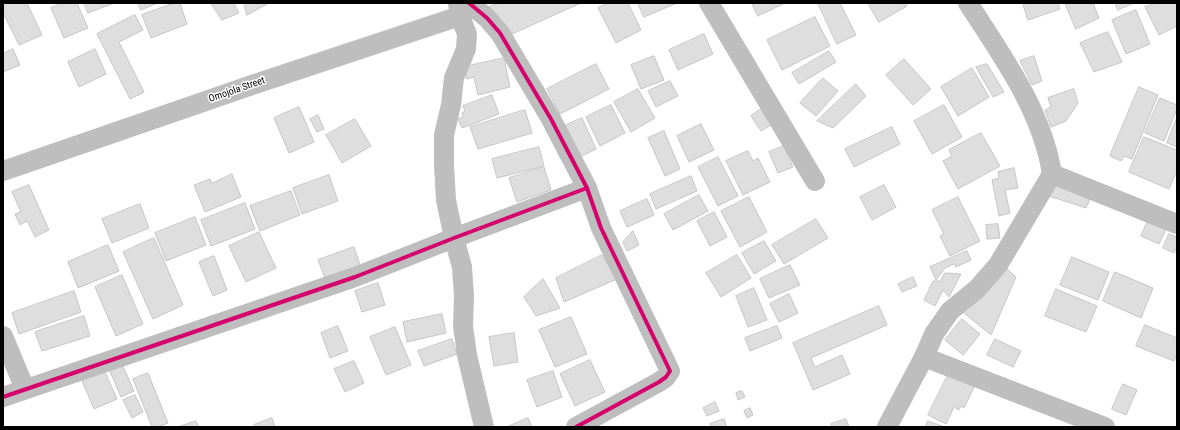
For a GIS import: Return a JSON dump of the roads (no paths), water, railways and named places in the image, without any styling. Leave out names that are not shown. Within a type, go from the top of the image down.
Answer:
[{"type":"street","points":[[709,3],[815,181]]},
{"type":"street","points":[[887,427],[924,357],[934,334],[950,311],[976,289],[998,265],[1052,174],[1050,158],[1035,115],[1012,72],[968,3]]},
{"type":"street","points":[[463,7],[487,18],[500,33],[551,119],[587,188],[601,228],[670,371],[666,377],[659,382],[576,427]]},
{"type":"street","points":[[463,7],[467,34],[466,49],[454,78],[451,105],[444,135],[444,165],[446,200],[462,267],[464,296],[463,326],[466,348],[484,427]]},
{"type":"street","name":"Omojola Street","points":[[3,171],[252,85],[463,7]]},
{"type":"street","points":[[1052,174],[1177,224]]},
{"type":"street","points":[[3,397],[355,277],[587,188]]},
{"type":"street","points":[[3,336],[25,389]]},
{"type":"street","points":[[924,357],[1105,427]]}]
